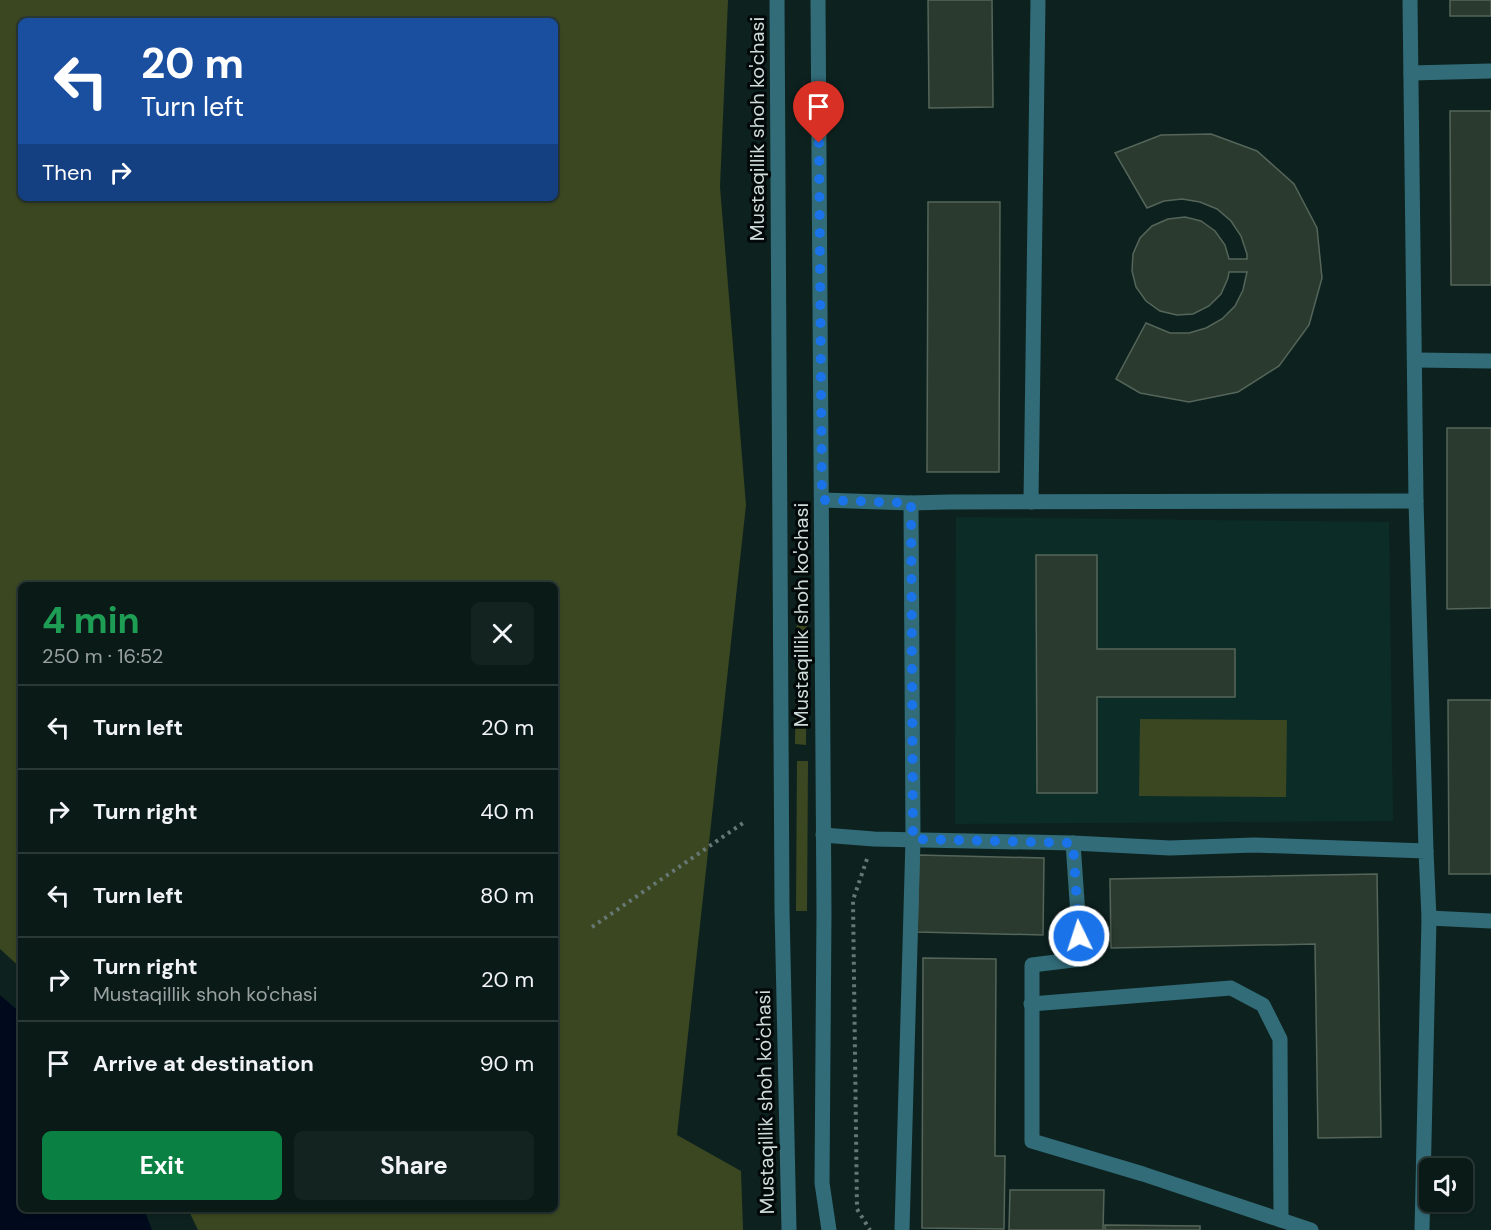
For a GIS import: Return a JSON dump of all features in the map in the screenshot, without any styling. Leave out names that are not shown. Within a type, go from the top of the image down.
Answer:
[{"type":"street","name":"Mustaqillik shoh ko'chasi","points":[[777,0],[782,909],[789,1230]]},
{"type":"street","name":"Mustaqillik shoh ko'chasi","points":[[818,0],[822,500],[822,1183],[829,1230]]},
{"type":"street","points":[[1031,501],[1038,0]]},
{"type":"street","points":[[1410,0],[1416,501],[1429,918],[1422,1230]]},
{"type":"street","points":[[1411,73],[1491,71]]},
{"type":"street","points":[[1415,360],[1491,361]]},
{"type":"street","points":[[822,500],[911,503],[1416,501]]},
{"type":"street","points":[[902,1230],[913,839],[911,503]]},
{"type":"street","points":[[823,835],[874,839],[1073,843],[1170,848],[1254,845],[1426,851]]},
{"type":"street","points":[[1073,843],[1081,959],[1032,965],[1032,1141],[1143,1174],[1311,1230]]},
{"type":"street","points":[[1429,918],[1491,921]]},
{"type":"street","points":[[1031,1004],[1231,988],[1263,1005],[1280,1039],[1281,1220]]},
{"type":"path","points":[[592,927],[746,821]]},
{"type":"path","points":[[870,1230],[857,1209],[853,900],[874,839]]},
{"type":"shaded area","points":[[956,517],[1389,522],[1393,821],[955,824]]},
{"type":"shaded area","points":[[0,995],[18,1010],[18,1212],[145,1212],[152,1230],[0,1230]]},
{"type":"green space","points":[[0,0],[728,0],[720,187],[746,505],[677,1135],[741,1171],[743,1230],[198,1230],[189,1212],[558,1212],[558,582],[18,582],[18,965],[0,949]]},
{"type":"green space","points":[[797,604],[807,604],[806,745],[795,744]]},
{"type":"green space","points":[[1140,719],[1287,720],[1286,797],[1139,796]]},
{"type":"green space","points":[[797,761],[808,761],[807,911],[796,911]]},
{"type":"building","points":[[928,0],[992,0],[993,107],[929,108]]},
{"type":"building","points":[[1450,0],[1491,0],[1491,16],[1450,16]]},
{"type":"building","points":[[1450,111],[1491,111],[1491,285],[1451,285]]},
{"type":"building","points":[[1211,134],[1257,151],[1294,184],[1317,228],[1322,278],[1309,325],[1279,366],[1238,392],[1189,402],[1140,393],[1116,379],[1146,323],[1170,333],[1189,333],[1206,328],[1222,319],[1235,306],[1243,290],[1247,272],[1229,272],[1221,294],[1209,306],[1193,314],[1177,315],[1160,311],[1146,301],[1136,287],[1132,271],[1133,254],[1140,238],[1152,226],[1168,219],[1185,217],[1201,221],[1215,231],[1225,245],[1229,259],[1247,259],[1247,254],[1241,236],[1231,221],[1217,209],[1200,202],[1182,199],[1164,201],[1147,208],[1115,153],[1161,135]]},
{"type":"building","points":[[928,202],[1000,202],[999,472],[927,472]]},
{"type":"building","points":[[1447,428],[1491,428],[1491,608],[1447,609]]},
{"type":"building","points":[[1036,555],[1097,555],[1097,649],[1235,649],[1235,697],[1097,697],[1097,793],[1037,793]]},
{"type":"building","points":[[1448,700],[1491,700],[1491,874],[1449,874]]},
{"type":"building","points":[[919,855],[1044,858],[1043,935],[917,932]]},
{"type":"building","points":[[1377,874],[1381,1137],[1318,1138],[1315,944],[1111,948],[1110,879]]},
{"type":"building","points":[[923,958],[996,959],[995,1156],[1005,1156],[1004,1229],[922,1228]]},
{"type":"building","points":[[1010,1190],[1104,1190],[1103,1230],[1009,1230]]},
{"type":"building","points":[[1105,1225],[1200,1226],[1200,1230],[1105,1230]]},
{"type":"route","points":[[819,143],[822,500],[911,503],[913,839],[1073,843],[1079,936]]}]
